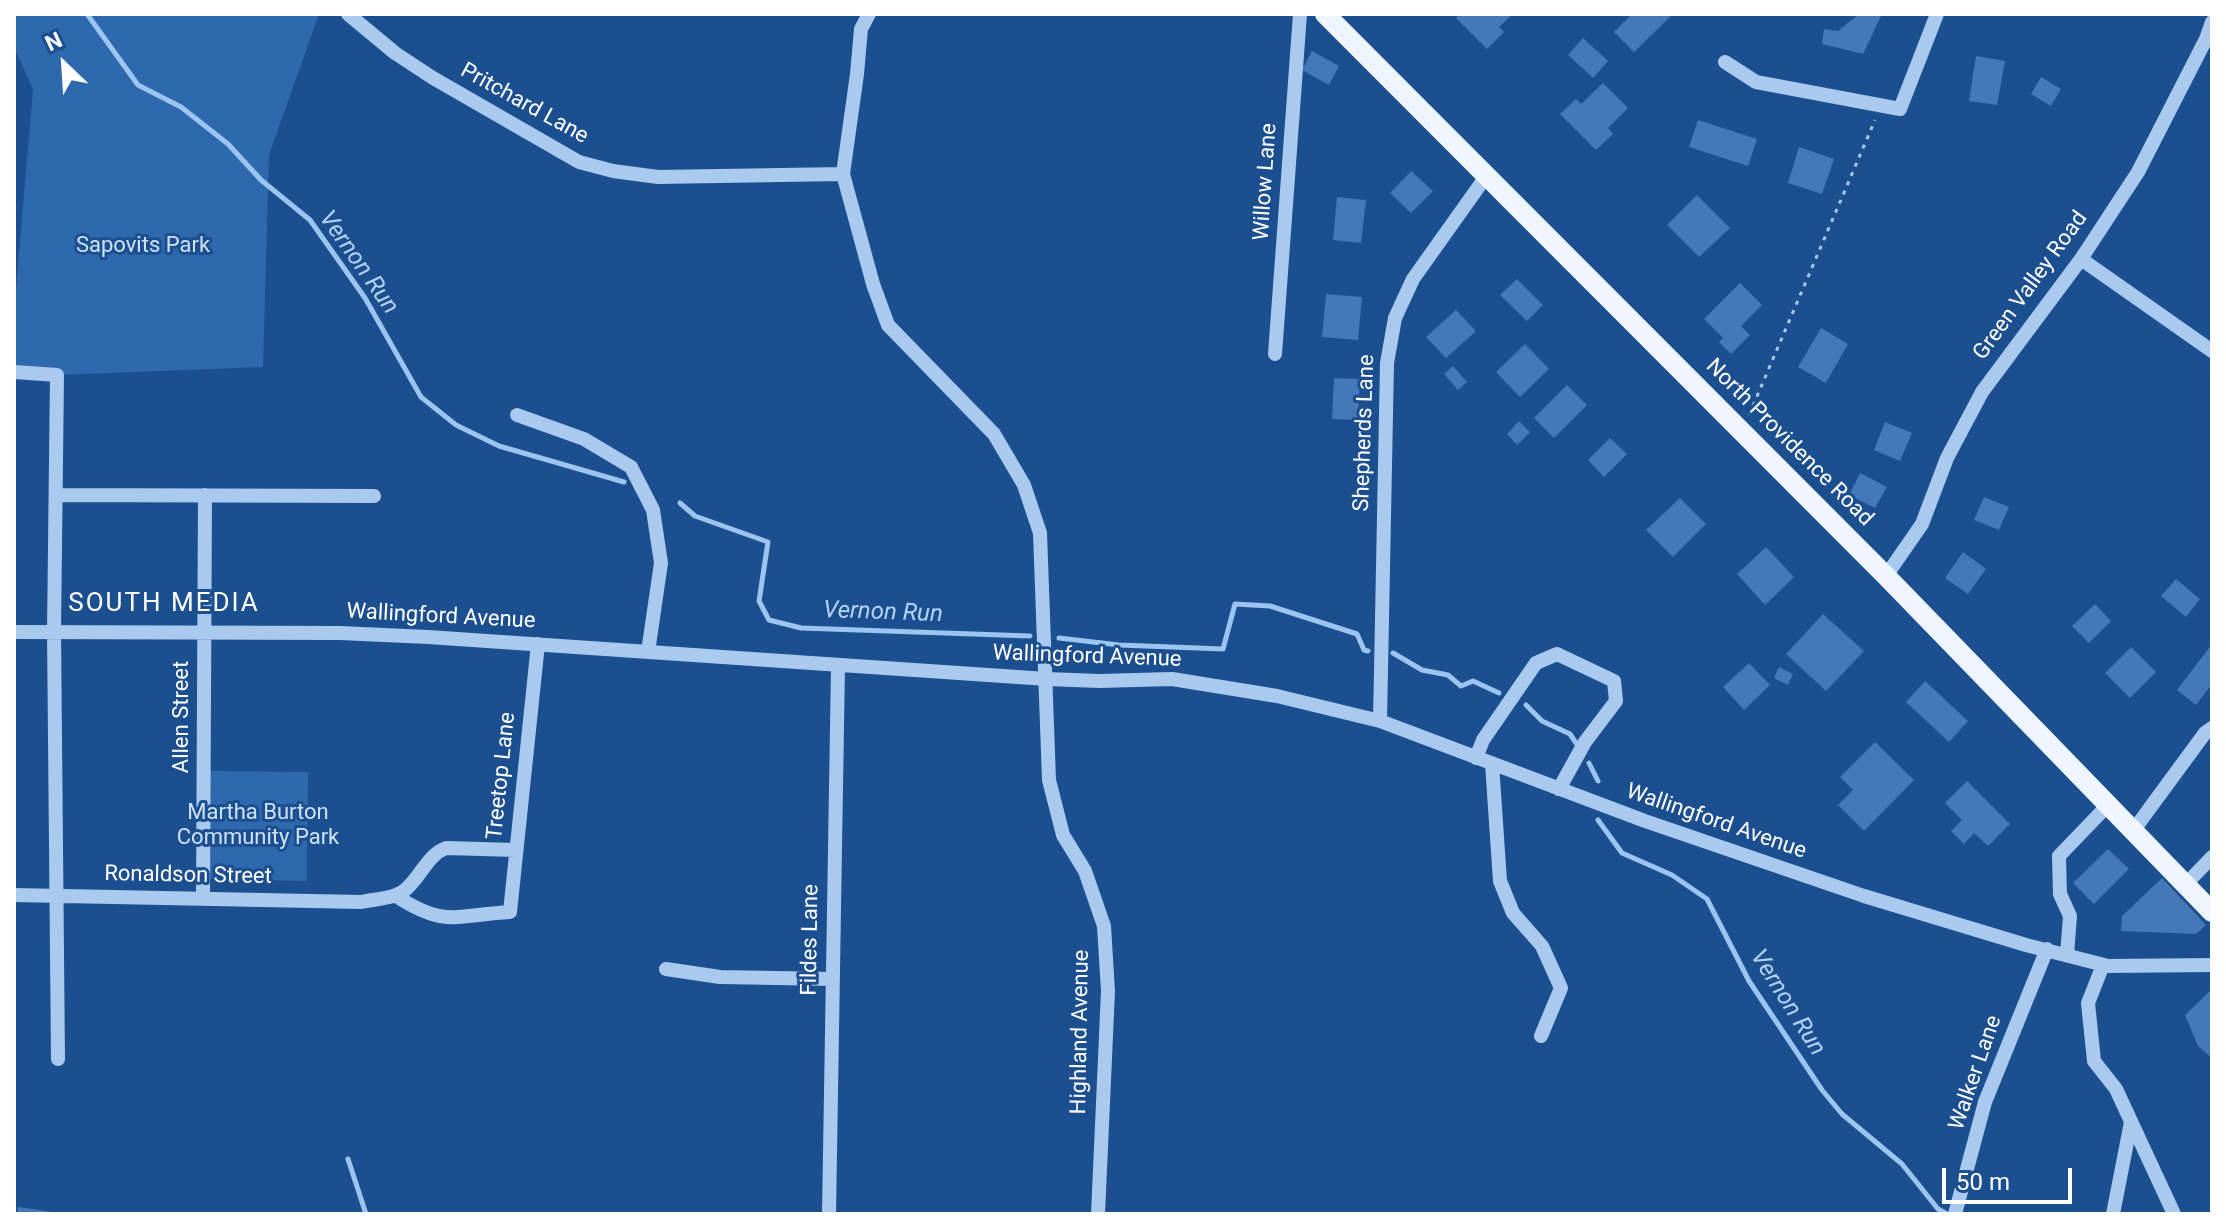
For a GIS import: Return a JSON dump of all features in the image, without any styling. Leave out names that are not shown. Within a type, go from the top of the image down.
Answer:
[{"type":"main road","name":"North Providence Road","points":[[1325,14],[1886,576],[2212,912]]},
{"type":"street","name":"Pritchard Lane","points":[[348,14],[395,53],[433,78],[579,162],[613,171],[658,177],[843,174]]},
{"type":"street","name":"Highland Avenue","points":[[869,14],[861,29],[843,174],[873,284],[888,325],[994,434],[1024,485],[1040,533],[1049,780],[1063,835],[1085,871],[1104,926],[1108,991],[1098,1214]]},
{"type":"street","name":"Willow Lane","points":[[1275,354],[1300,14]]},
{"type":"street","points":[[1725,62],[1756,82],[1900,109],[1937,14]]},
{"type":"street","name":"Green Valley Road","points":[[1886,576],[1922,524],[1947,458],[1982,392],[2081,259],[2138,172],[2209,41],[2212,22]]},
{"type":"street","name":"Shepherds Lane","points":[[1380,721],[1387,363],[1395,318],[1413,279],[1487,175]]},
{"type":"street","points":[[2081,259],[2212,351]]},
{"type":"street","points":[[14,372],[57,375],[54,632],[58,1059]]},
{"type":"street","points":[[517,415],[584,439],[631,467],[653,510],[661,563],[648,652]]},
{"type":"street","points":[[56,495],[374,496]]},
{"type":"street","name":"Allen Street","points":[[203,898],[205,495]]},
{"type":"street","name":"Wallingford Avenue","points":[[14,632],[340,633],[1047,679],[1172,679],[1277,696],[1380,721],[1559,789],[1864,896],[2103,965],[2212,965]]},
{"type":"street","name":"Treetop Lane","points":[[396,896],[433,916],[456,918],[510,912],[538,644]]},
{"type":"street","points":[[1476,758],[1483,740],[1536,663],[1557,654],[1614,681],[1616,701],[1585,742],[1559,789]]},
{"type":"street","name":"Fildes Lane","points":[[829,1214],[838,666]]},
{"type":"street","points":[[2133,831],[2205,733],[2212,728]]},
{"type":"street","points":[[1492,764],[1500,881],[1513,913],[1542,946],[1561,988],[1541,1036]]},
{"type":"street","points":[[2067,955],[2070,916],[2060,894],[2059,856],[2108,805]]},
{"type":"street","points":[[396,896],[407,889],[436,852],[446,848],[516,850]]},
{"type":"street","points":[[2185,885],[2212,857]]},
{"type":"street","name":"Ronaldson Street","points":[[14,895],[361,902],[396,896]]},
{"type":"street","name":"Walker Lane","points":[[1957,1212],[1985,1102],[2047,949]]},
{"type":"street","points":[[2103,965],[2088,1003],[2094,1061],[2116,1089],[2174,1214]]},
{"type":"street","points":[[666,969],[720,977],[832,979]]},
{"type":"street","points":[[2113,1214],[2131,1121]]},
{"type":"path","points":[[1742,431],[1880,105]]},
{"type":"green space","name":"Sapovits Park","points":[[14,14],[319,14],[269,155],[263,367],[57,375],[14,372],[14,312],[33,89],[14,48]]},
{"type":"green space","name":"Martha Burton Community Park","points":[[210,771],[308,772],[307,881],[208,879]]},
{"type":"building","points":[[1460,14],[1513,14],[1499,27],[1504,32],[1487,49],[1456,18]]},
{"type":"building","points":[[1632,14],[1673,14],[1634,52],[1614,32]]},
{"type":"building","points":[[1859,14],[1882,14],[1863,54],[1822,44],[1824,29],[1838,31]]},
{"type":"building","points":[[1583,38],[1608,61],[1593,78],[1568,55]]},
{"type":"building","points":[[1312,51],[1339,66],[1329,85],[1302,70]]},
{"type":"building","points":[[1976,56],[2005,61],[1997,105],[1969,101]]},
{"type":"building","points":[[2041,77],[2061,89],[2051,106],[2031,94]]},
{"type":"building","points":[[1603,83],[1628,108],[1608,128],[1613,134],[1596,150],[1560,114],[1576,99],[1581,104]]},
{"type":"building","points":[[1698,120],[1757,139],[1748,166],[1689,147]]},
{"type":"building","points":[[1799,147],[1834,159],[1822,194],[1788,183]]},
{"type":"building","points":[[1411,171],[1433,191],[1411,213],[1390,193]]},
{"type":"building","points":[[1697,195],[1730,228],[1699,257],[1667,225]]},
{"type":"building","points":[[1337,197],[1366,200],[1361,243],[1333,240]]},
{"type":"building","points":[[1517,279],[1543,305],[1527,321],[1500,295]]},
{"type":"building","points":[[1740,283],[1762,305],[1741,326],[1750,335],[1731,354],[1719,342],[1723,338],[1704,319]]},
{"type":"building","points":[[1326,294],[1362,297],[1358,340],[1322,337]]},
{"type":"building","points":[[1456,310],[1476,331],[1446,358],[1426,337]]},
{"type":"building","points":[[1821,328],[1848,344],[1826,383],[1798,367]]},
{"type":"building","points":[[1525,344],[1549,369],[1520,397],[1496,372]]},
{"type":"building","points":[[1453,366],[1467,382],[1458,390],[1444,374]]},
{"type":"building","points":[[1334,378],[1360,379],[1358,420],[1332,419]]},
{"type":"building","points":[[1567,385],[1587,405],[1554,438],[1534,418]]},
{"type":"building","points":[[1519,421],[1530,432],[1517,445],[1507,434]]},
{"type":"building","points":[[1885,422],[1912,433],[1900,461],[1874,450]]},
{"type":"building","points":[[1610,438],[1627,454],[1604,477],[1588,460]]},
{"type":"building","points":[[1860,473],[1887,487],[1875,508],[1849,495]]},
{"type":"building","points":[[1984,497],[2009,507],[1999,530],[1974,520]]},
{"type":"building","points":[[1680,498],[1706,524],[1673,557],[1646,530]]},
{"type":"building","points":[[1766,547],[1794,577],[1765,605],[1737,574]]},
{"type":"building","points":[[1963,552],[1986,569],[1968,594],[1945,578]]},
{"type":"building","points":[[2176,579],[2200,599],[2186,617],[2161,596]]},
{"type":"building","points":[[2095,604],[2111,621],[2089,643],[2072,626]]},
{"type":"building","points":[[1823,614],[1864,651],[1826,691],[1786,654]]},
{"type":"building","points":[[2212,644],[2212,684],[2196,705],[2177,690]]},
{"type":"building","points":[[2131,647],[2156,672],[2130,698],[2105,673]]},
{"type":"building","points":[[1749,663],[1770,685],[1744,710],[1723,687]]},
{"type":"building","points":[[1779,667],[1793,674],[1788,685],[1774,678]]},
{"type":"building","points":[[1925,681],[1968,721],[1949,742],[1906,702]]},
{"type":"building","points":[[1875,742],[1914,780],[1864,831],[1838,805],[1853,790],[1840,777]]},
{"type":"building","points":[[1967,781],[2010,824],[1988,846],[1974,833],[1964,844],[1951,831],[1962,820],[1945,803]]},
{"type":"building","points":[[2108,849],[2129,869],[2094,904],[2073,883]]},
{"type":"building","points":[[2162,878],[2206,925],[2196,934],[2121,931],[2122,916]]},
{"type":"building","points":[[2212,989],[2212,1058],[2198,1046],[2185,1015]]},
{"type":"building","points":[[18,1207],[53,1212],[53,1214],[17,1214]]},
{"type":"waterway","name":"Vernon Run","points":[[87,14],[138,85],[181,107],[228,144],[261,180],[310,220],[365,298],[421,397],[456,425],[499,446],[624,482]]},
{"type":"waterway","name":"Vernon Run","points":[[680,503],[695,516],[768,542],[759,601],[769,620],[801,628],[1030,636]]},
{"type":"waterway","name":"Vernon Run","points":[[1059,638],[1119,645],[1223,649],[1235,604],[1270,606],[1357,634],[1364,650],[1368,651]]},
{"type":"waterway","name":"Vernon Run","points":[[1393,653],[1422,670],[1448,675],[1461,686],[1473,681],[1499,693]]},
{"type":"waterway","name":"Vernon Run","points":[[1526,705],[1542,721],[1570,734],[1578,746]]},
{"type":"waterway","name":"Vernon Run","points":[[1589,763],[1598,781]]},
{"type":"waterway","name":"Vernon Run","points":[[1598,820],[1622,853],[1672,875],[1707,899],[1749,981],[1822,1090],[1842,1114],[1902,1164],[1938,1209],[1947,1214]]},
{"type":"waterway","points":[[348,1159],[366,1214]]},
{"type":"district","name":"SOUTH MEDIA","points":[[164,604]]}]
